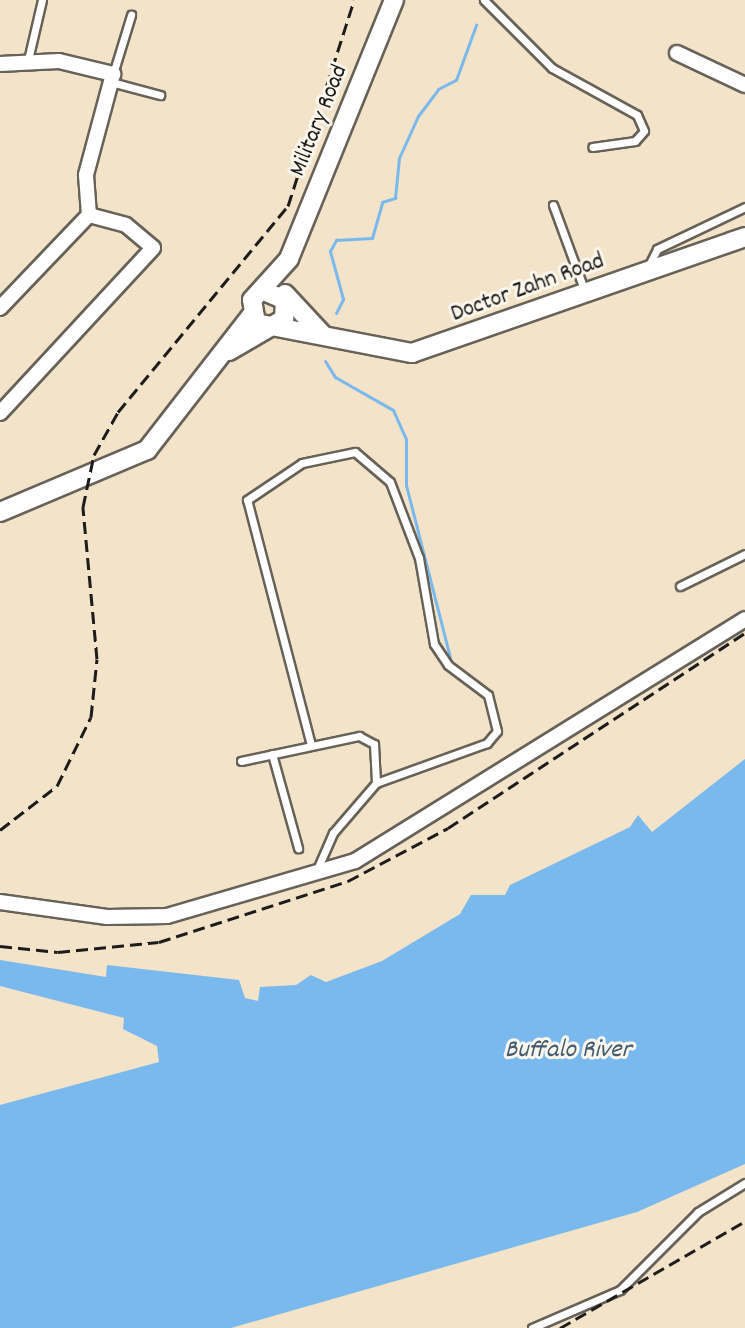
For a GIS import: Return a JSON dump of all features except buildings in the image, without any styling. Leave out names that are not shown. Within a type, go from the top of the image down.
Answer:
[{"type":"street","name":"Military Road","points":[[264,291],[289,259],[394,0]]},
{"type":"street","points":[[677,53],[745,85]]},
{"type":"street","points":[[0,64],[28,60],[112,78],[86,175],[89,215],[0,308]]},
{"type":"street","points":[[0,413],[153,252],[150,241],[126,225],[89,215]]},
{"type":"street","name":"Doctor Zahn Road","points":[[251,316],[270,328],[412,353],[738,240]]},
{"type":"street","name":"Military Road","points":[[285,300],[289,259]]},
{"type":"street","points":[[0,512],[147,450],[229,351],[251,316],[252,300],[264,291],[285,300],[323,335]]},
{"type":"street","points":[[229,351],[284,319],[285,300]]},
{"type":"street","points":[[0,902],[107,917],[167,916],[316,874],[381,849],[745,619]]},
{"type":"lane","points":[[28,60],[42,0]]},
{"type":"lane","points":[[484,0],[552,68],[641,121],[644,131],[635,141],[592,147]]},
{"type":"lane","points":[[131,15],[112,78],[160,95]]},
{"type":"lane","points":[[553,205],[586,294]]},
{"type":"lane","points":[[647,272],[657,249],[720,222],[745,207]]},
{"type":"lane","points":[[720,222],[738,240]]},
{"type":"lane","points":[[311,745],[247,500],[302,463],[355,452],[390,482],[409,524],[434,644],[448,665],[488,695],[497,721],[487,743],[376,783],[333,833],[316,874]]},
{"type":"lane","points":[[680,586],[745,554]]},
{"type":"lane","points":[[241,761],[311,745],[369,739],[376,783]]},
{"type":"lane","points":[[272,754],[298,848]]},
{"type":"lane","points":[[532,1328],[620,1290],[698,1212],[745,1183]]},
{"type":"water","name":"Buffalo River","points":[[745,759],[745,1164],[637,1212],[231,1328],[0,1328],[0,1105],[159,1062],[157,1046],[123,1029],[124,1018],[0,986],[0,960],[106,977],[107,965],[239,980],[245,998],[258,1001],[260,987],[296,985],[311,975],[326,982],[382,961],[460,914],[471,895],[505,895],[510,885],[630,827],[638,815],[652,832]]},
{"type":"waterway","points":[[336,313],[343,299],[330,251],[336,240],[372,238],[382,202],[395,198],[399,158],[418,116],[438,89],[456,80],[476,25]]},
{"type":"waterway","points":[[325,361],[335,377],[393,410],[406,439],[406,485],[450,657]]},
{"type":"railway","points":[[0,830],[57,786],[91,717],[97,659],[83,507],[94,455],[118,412],[288,206],[354,0]]},
{"type":"railway","points":[[0,946],[58,952],[159,942],[348,881],[448,828],[745,633]]},
{"type":"railway","points":[[560,1328],[745,1221]]}]
